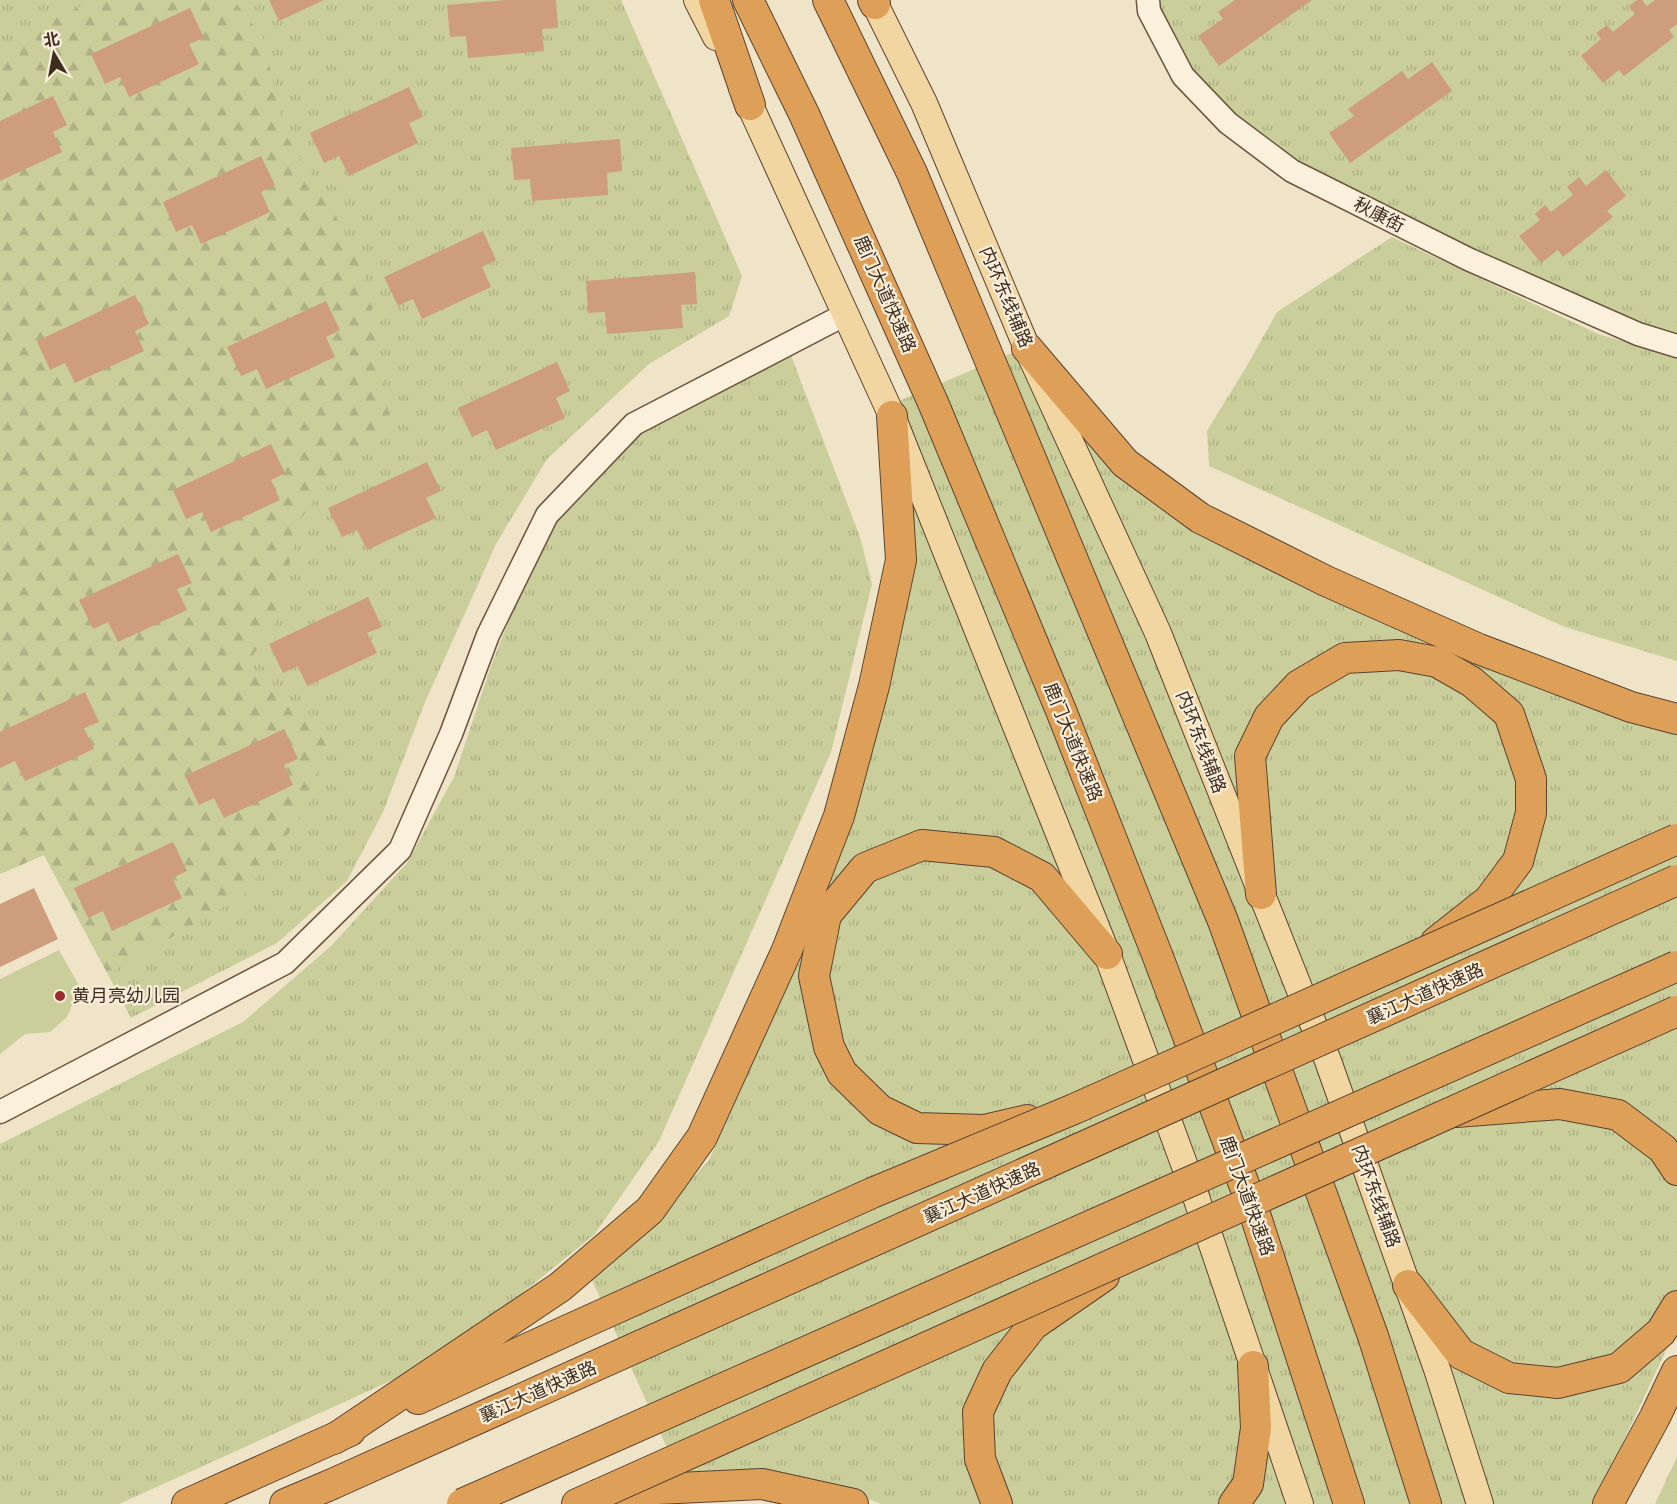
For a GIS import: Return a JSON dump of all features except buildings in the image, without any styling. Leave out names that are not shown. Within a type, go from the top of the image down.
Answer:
[{"type":"highway","points":[[714,0],[750,105]]},
{"type":"highway","name":"鹿门大道快速路","points":[[748,0],[804,114],[934,405],[1062,713],[1253,1208],[1349,1504]]},
{"type":"highway","points":[[828,0],[912,173],[1223,921],[1372,1336],[1426,1504]]},
{"type":"highway","points":[[1027,348],[1125,463],[1200,518],[1326,581],[1479,649],[1631,707],[1677,719]]},
{"type":"highway","points":[[334,1439],[560,1287],[650,1210],[702,1137],[787,950],[839,816],[874,686],[901,560],[892,416]]},
{"type":"highway","points":[[1261,894],[1250,756],[1269,717],[1299,685],[1345,658],[1399,655],[1437,662],[1472,682],[1509,714],[1532,779],[1531,813],[1518,861],[1489,900],[1427,949]]},
{"type":"highway","points":[[187,1504],[872,1192],[1074,1109],[1677,839]]},
{"type":"highway","points":[[1074,1109],[984,1130],[917,1128],[880,1110],[842,1073],[829,1047],[814,976],[826,915],[865,868],[922,845],[994,852],[1042,877],[1107,954]]},
{"type":"highway","name":"襄江大道快速路","points":[[285,1504],[1677,880]]},
{"type":"highway","points":[[462,1504],[1677,966]]},
{"type":"highway","points":[[597,1501],[1140,1252],[1677,1011]]},
{"type":"highway","points":[[1456,1112],[1560,1104],[1618,1115],[1663,1149],[1677,1170]]},
{"type":"highway","points":[[997,1504],[980,1459],[978,1412],[997,1371],[1033,1325],[1140,1252]]},
{"type":"highway","points":[[1408,1285],[1461,1354],[1509,1378],[1558,1383],[1619,1368],[1661,1332],[1677,1306]]},
{"type":"highway","points":[[1234,1504],[1248,1484],[1256,1428],[1253,1366]]},
{"type":"highway","points":[[1608,1504],[1677,1371]]},
{"type":"highway","points":[[597,1501],[657,1489],[762,1484],[853,1504]]},
{"type":"main road","points":[[697,0],[750,105],[892,416],[1107,954],[1194,1191],[1300,1504]]},
{"type":"main road","name":"内环东线辅路","points":[[874,1],[924,103],[1027,348],[1158,633],[1328,1061],[1408,1285],[1480,1504]]},
{"type":"street","name":"秋康街","points":[[1148,0],[1149,11],[1183,76],[1228,123],[1292,171],[1468,259],[1638,334],[1677,346]]},
{"type":"street","points":[[0,1112],[285,963],[399,850],[452,734],[488,635],[547,515],[634,424],[846,314]]},
{"type":"green space","points":[[0,0],[621,0],[742,276],[729,316],[649,364],[547,459],[497,542],[425,702],[383,812],[347,881],[277,943],[131,1018],[44,855],[0,874]]},
{"type":"green space","points":[[95,0],[233,0],[263,37],[285,134],[330,204],[367,282],[389,417],[365,444],[334,471],[298,523],[278,619],[245,667],[323,724],[327,742],[309,805],[244,895],[108,974],[44,855],[0,874],[0,61],[49,21]]},
{"type":"green space","points":[[1148,0],[1677,0],[1677,346],[1292,171],[1183,76]]},
{"type":"green space","points":[[1392,237],[1598,334],[1677,357],[1677,661],[1565,627],[1209,466],[1207,431],[1277,312]]},
{"type":"green space","points":[[787,345],[860,537],[872,584],[831,752],[659,1141],[594,1235],[516,1298],[406,1374],[119,1504],[0,1504],[0,1144],[243,1022],[331,946],[407,863],[454,777],[491,666],[523,583],[556,521],[635,438]]},
{"type":"green space","points":[[1019,350],[1131,476],[1677,730],[1677,1327],[1594,1504],[881,1504],[834,1484],[759,1472],[681,1479],[588,1271],[652,1222],[709,1160],[774,1017],[841,854],[878,723],[914,544],[899,401]]},
{"type":"green space","points":[[59,950],[80,987],[67,1017],[50,1032],[25,1034],[0,1054],[0,979]]},
{"type":"green space","points":[[1677,1457],[1677,1504],[1655,1504]]},
{"type":"place","name":"黄月亮幼儿园","points":[[60,996]]}]
